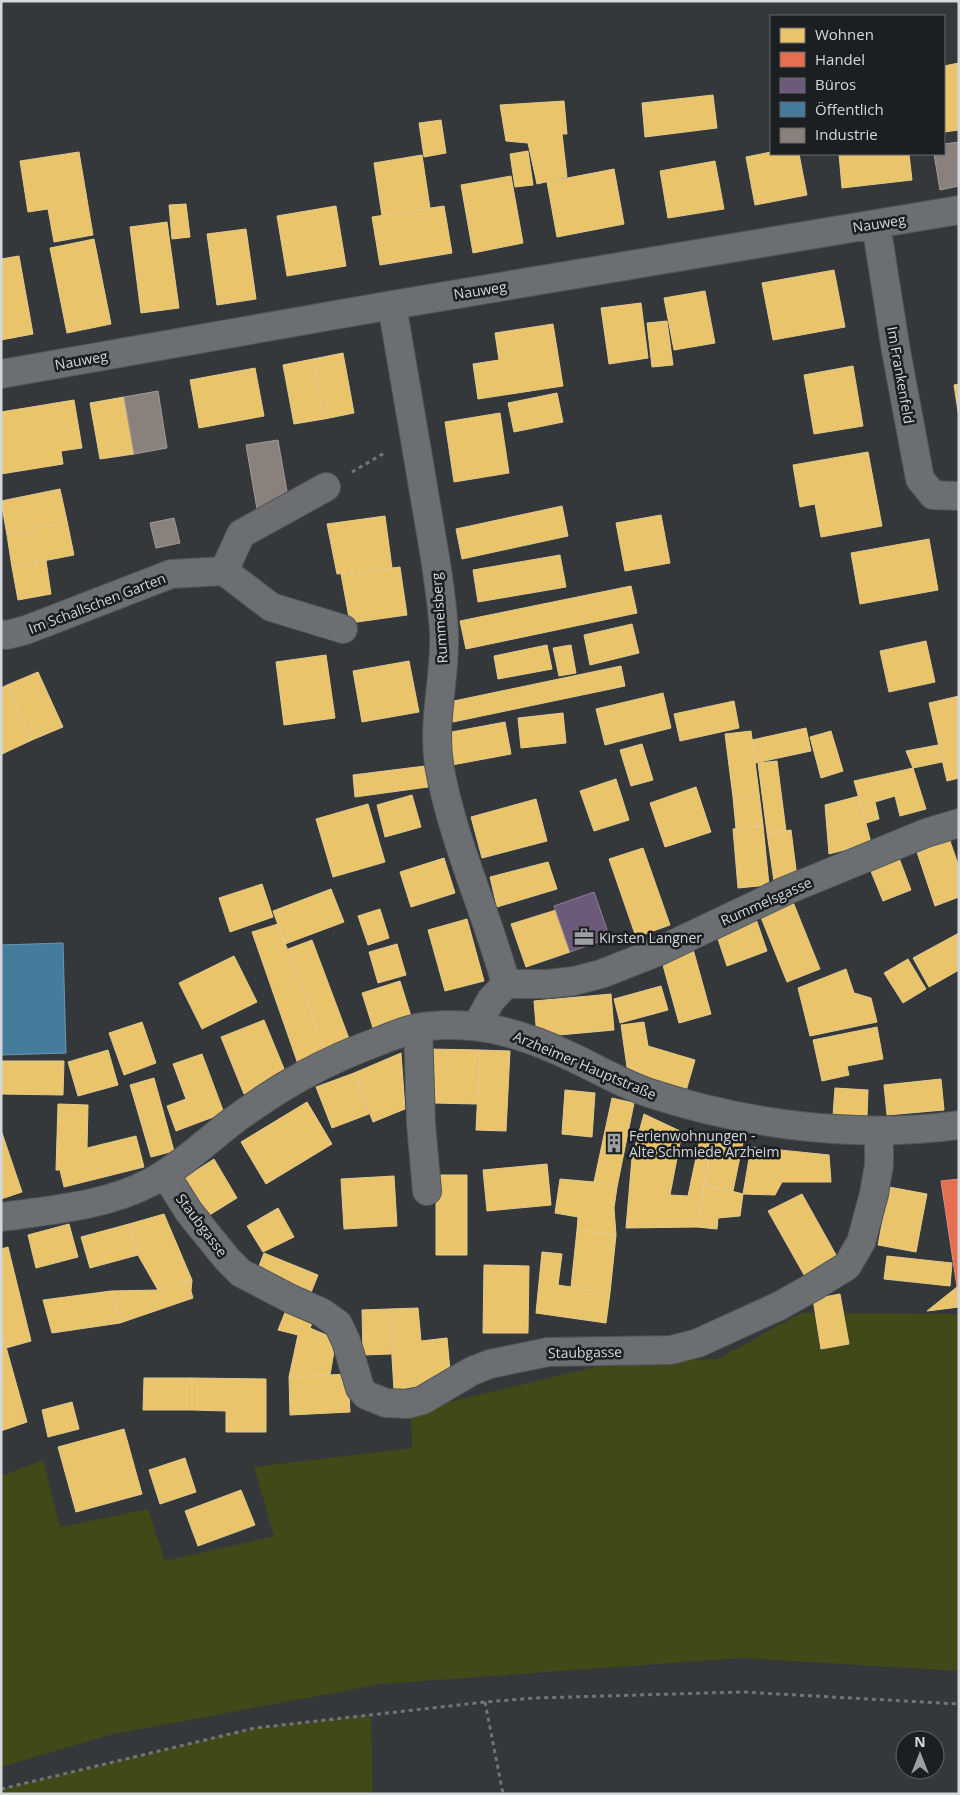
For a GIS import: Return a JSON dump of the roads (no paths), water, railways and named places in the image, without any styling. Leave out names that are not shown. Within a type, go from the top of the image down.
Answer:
[{"type":"street","name":"Nauweg","points":[[1,374],[392,305],[959,210]]},
{"type":"street","name":"Im Frankenfeld","points":[[876,224],[896,351],[920,479],[933,495],[959,496]]},
{"type":"street","name":"Rummelsberg","points":[[392,305],[441,604],[444,659],[437,734],[439,763],[452,821],[496,946],[506,984]]},
{"type":"street","points":[[326,487],[241,534],[224,571],[270,607],[343,629]]},
{"type":"street","name":"Im Schallschen Garten","points":[[1,634],[7,635],[26,630],[171,574],[224,571]]},
{"type":"street","name":"Rummelsgasse","points":[[506,984],[547,984],[574,981],[601,974],[657,952],[785,891],[926,833],[959,824]]},
{"type":"street","points":[[477,1025],[491,1000],[506,984]]},
{"type":"street","name":"Arzheimer Hauptstraße","points":[[1,1217],[70,1207],[134,1190],[165,1174],[266,1096],[311,1070],[359,1048],[418,1028],[452,1024],[477,1025],[519,1036],[545,1046],[630,1086],[668,1099],[727,1113],[794,1126],[835,1130],[879,1131],[959,1125]]},
{"type":"street","points":[[418,1028],[421,1124],[426,1191]]},
{"type":"street","name":"Staubgasse","points":[[165,1174],[190,1212],[227,1259],[241,1273],[284,1296],[321,1312],[338,1324],[346,1340],[360,1388],[366,1395],[386,1403],[408,1404],[423,1400],[472,1371],[490,1364],[548,1352],[671,1350],[689,1345],[780,1306],[813,1287],[847,1266],[861,1242],[869,1217],[878,1174],[879,1131]]},
{"type":"place","name":"Kirsten Langner","points":[[584,937]]},
{"type":"place","name":"Ferienwohnungen - Alte Schmiede Arzheim","points":[[614,1143]]}]
